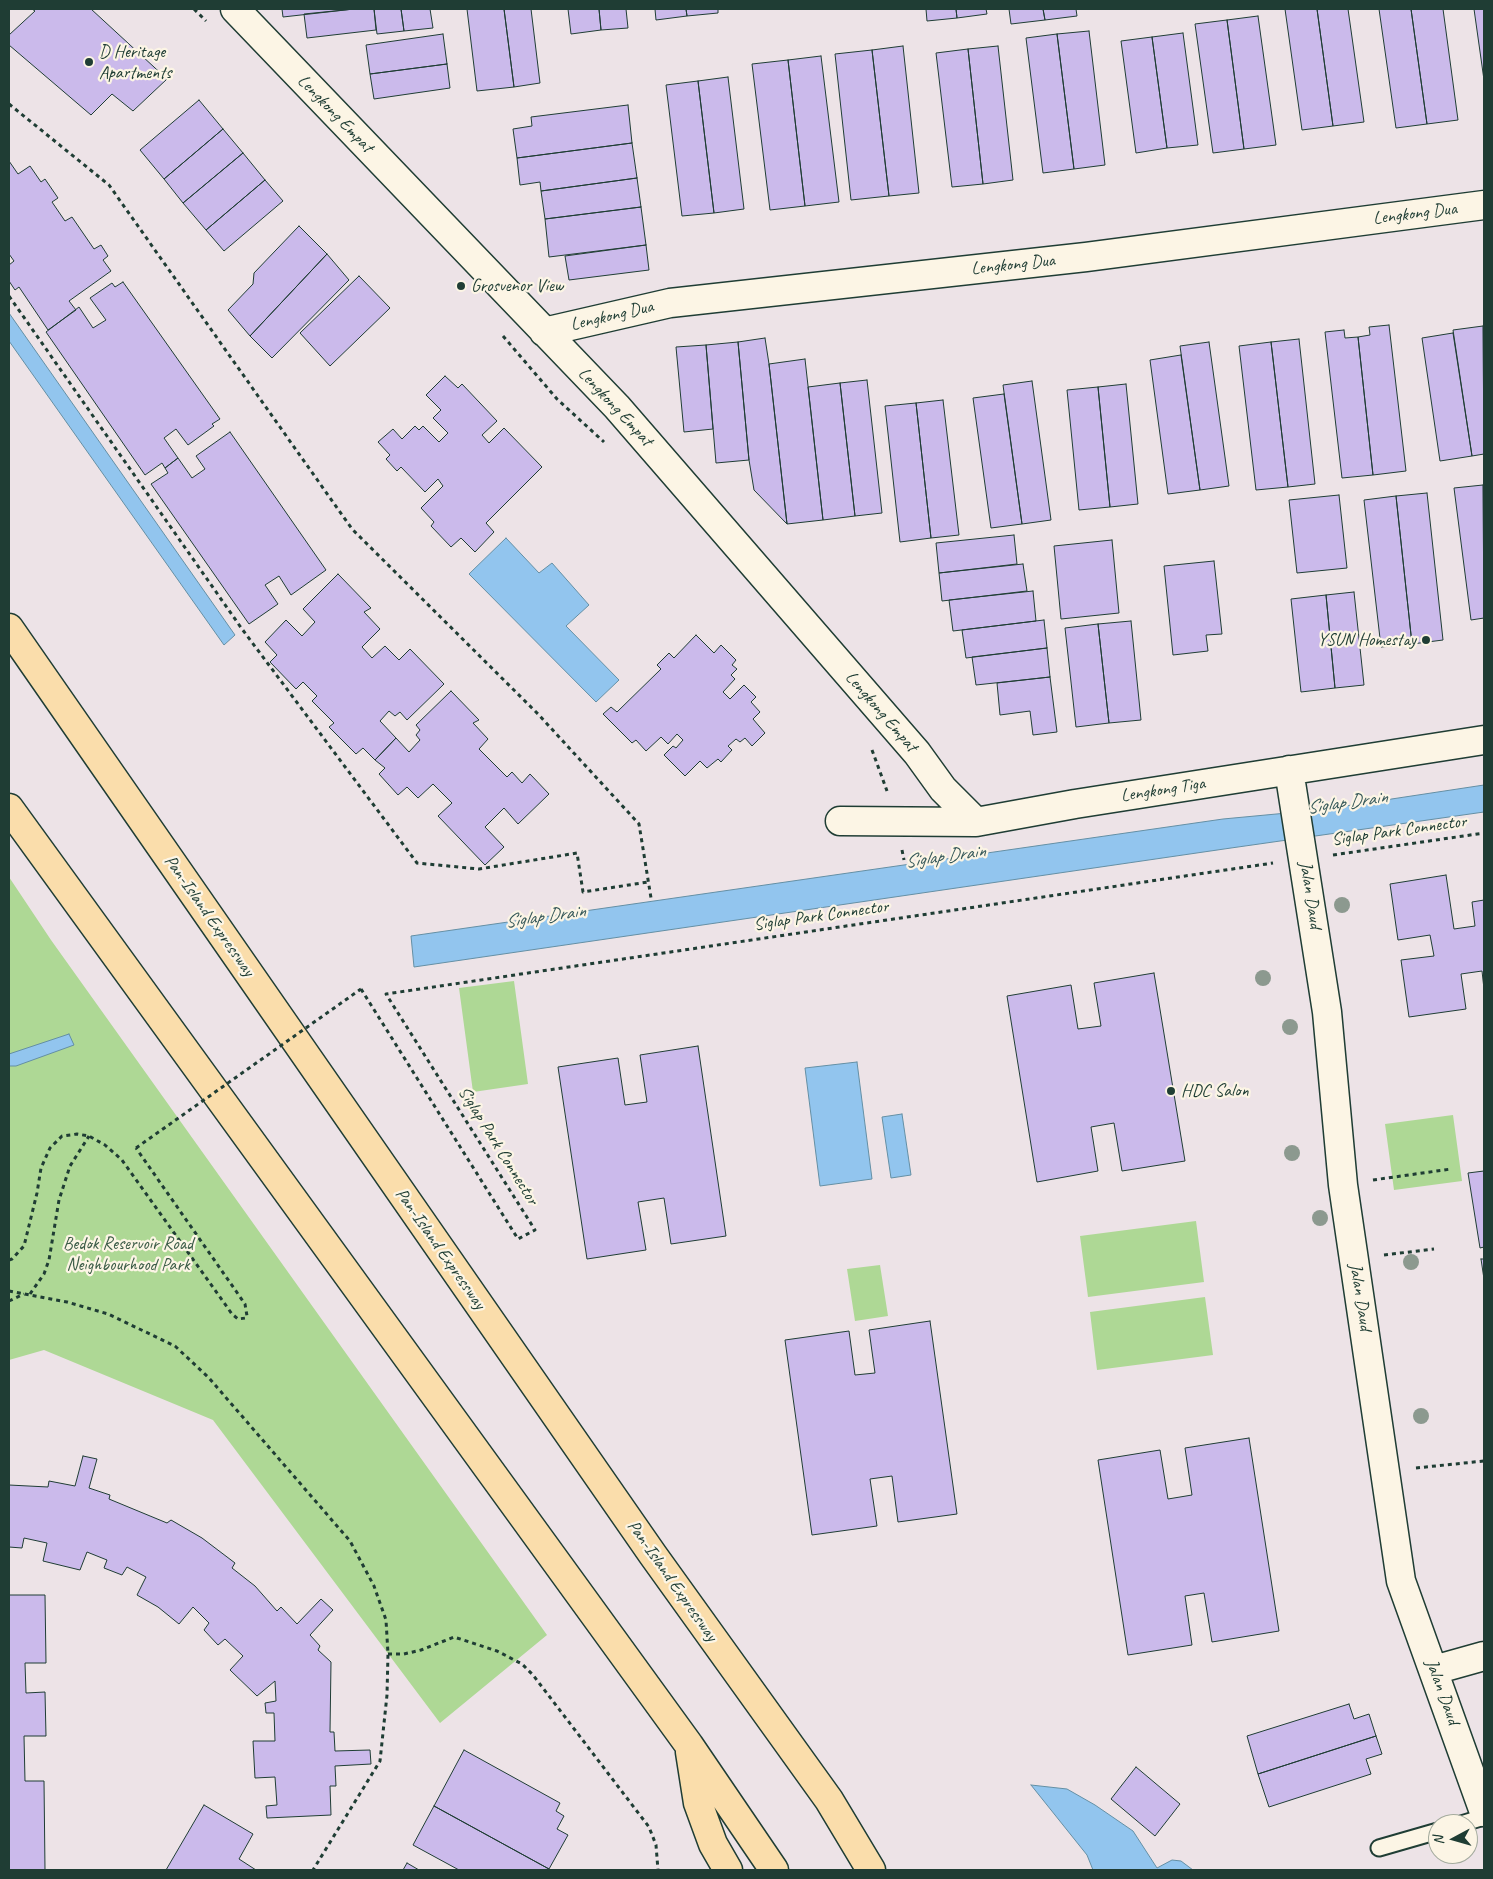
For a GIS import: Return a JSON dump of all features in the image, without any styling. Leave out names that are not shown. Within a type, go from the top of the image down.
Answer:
[{"type":"highway","name":"Pan-Island Expressway","points":[[9,628],[652,1555],[829,1800],[871,1870]]},
{"type":"highway","points":[[9,808],[689,1745],[774,1870]]},
{"type":"highway","points":[[689,1745],[698,1803],[713,1844],[728,1870]]},
{"type":"street","name":"Lengkong Empat","points":[[235,9],[617,407],[911,746],[944,789],[976,822]]},
{"type":"street","name":"Lengkong Dua","points":[[544,332],[670,303],[1086,257],[1484,205]]},
{"type":"street","name":"Lengkong Tiga","points":[[840,821],[976,822],[1484,740]]},
{"type":"street","name":"Jalan Daud","points":[[1290,770],[1327,1012],[1343,1185],[1401,1581],[1484,1812]]},
{"type":"street","points":[[1434,1670],[1484,1656]]},
{"type":"lane","points":[[1379,1848],[1428,1834]]},
{"type":"path","points":[[194,9],[208,23]]},
{"type":"path","points":[[9,104],[109,185],[352,529],[538,714],[640,824],[651,898]]},
{"type":"path","points":[[9,296],[242,629],[416,863],[479,869],[577,853],[583,892],[648,882]]},
{"type":"path","points":[[501,334],[557,399],[606,444]]},
{"type":"path","points":[[872,747],[898,821]]},
{"type":"path","name":"Siglap Park Connector","points":[[89,1136],[105,1145],[122,1160],[232,1314],[238,1319],[246,1318],[244,1304],[136,1148],[361,989],[518,1239],[535,1230],[386,994],[1484,833]]},
{"type":"path","points":[[9,1260],[24,1246],[37,1194],[41,1168],[50,1148],[62,1136],[77,1134],[89,1136],[70,1166],[59,1200],[49,1260],[44,1274],[30,1294]]},
{"type":"path","points":[[1343,1185],[1451,1169]]},
{"type":"path","points":[[1354,1257],[1434,1249]]},
{"type":"path","points":[[9,1290],[67,1302],[108,1314],[175,1346],[209,1378],[350,1542],[374,1586],[386,1620],[388,1654],[387,1696],[380,1761],[313,1870]]},
{"type":"path","points":[[9,1300],[25,1293]]},
{"type":"path","points":[[1386,1473],[1484,1461]]},
{"type":"path","points":[[388,1654],[404,1654],[421,1650],[454,1638],[496,1650],[522,1664],[533,1675],[649,1827],[656,1845],[658,1870]]},
{"type":"green space","name":"Bedok Reservoir Road Neighbourhood Park","points":[[9,877],[51,940],[547,1635],[440,1723],[213,1420],[44,1350],[9,1360]]},
{"type":"green space","points":[[514,981],[528,1084],[473,1092],[459,988]]},
{"type":"green space","points":[[1453,1115],[1462,1181],[1394,1190],[1385,1124]]},
{"type":"green space","points":[[1196,1221],[1204,1282],[1088,1297],[1080,1236]]},
{"type":"green space","points":[[880,1265],[888,1316],[855,1321],[847,1269]]},
{"type":"green space","points":[[1205,1297],[1213,1355],[1097,1370],[1090,1312]]},
{"type":"water","points":[[9,313],[235,635],[224,645],[9,341]]},
{"type":"water","points":[[506,538],[539,573],[552,563],[589,605],[566,626],[619,680],[596,702],[469,574]]},
{"type":"water","name":"Siglap Drain","points":[[1484,785],[1484,812],[414,967],[411,936],[1223,819],[1319,810]]},
{"type":"water","points":[[69,1034],[74,1045],[16,1066],[9,1066],[9,1054]]},
{"type":"water","points":[[857,1062],[872,1179],[820,1186],[805,1068]]},
{"type":"water","points":[[902,1114],[911,1175],[891,1178],[882,1117]]},
{"type":"water","points":[[1031,1785],[1067,1789],[1095,1805],[1133,1831],[1157,1868],[1172,1860],[1181,1861],[1193,1870],[1093,1870],[1087,1855]]},
{"type":"building","name":"D Heritage Apartments","points":[[32,9],[91,9],[167,79],[133,111],[112,94],[91,115],[9,45],[9,35],[35,11]]},
{"type":"building","points":[[282,9],[354,9],[283,17]]},
{"type":"building","points":[[374,9],[376,30],[307,38],[304,14]]},
{"type":"building","points":[[374,9],[401,9],[404,31],[377,34]]},
{"type":"building","points":[[401,9],[430,9],[433,28],[404,31]]},
{"type":"building","points":[[467,9],[504,9],[514,87],[477,91]]},
{"type":"building","points":[[504,9],[531,9],[540,83],[514,87]]},
{"type":"building","points":[[568,9],[599,9],[601,30],[571,34]]},
{"type":"building","points":[[599,9],[626,9],[628,28],[601,30]]},
{"type":"building","points":[[655,9],[686,9],[687,16],[656,20]]},
{"type":"building","points":[[686,9],[718,9],[718,13],[687,16]]},
{"type":"building","points":[[926,9],[956,9],[957,18],[927,21]]},
{"type":"building","points":[[956,9],[986,9],[987,14],[957,18]]},
{"type":"building","points":[[1009,9],[1043,9],[1045,20],[1011,24]]},
{"type":"building","points":[[1043,9],[1076,9],[1077,16],[1045,20]]},
{"type":"building","points":[[1285,9],[1317,9],[1333,126],[1302,130]]},
{"type":"building","points":[[1317,9],[1348,9],[1364,122],[1333,126]]},
{"type":"building","points":[[1379,9],[1411,9],[1427,124],[1396,128]]},
{"type":"building","points":[[1411,9],[1443,9],[1458,120],[1427,124]]},
{"type":"building","points":[[1474,9],[1484,9],[1484,80]]},
{"type":"building","points":[[1258,16],[1276,145],[1244,149],[1227,20]]},
{"type":"building","points":[[1227,20],[1244,149],[1213,153],[1195,24]]},
{"type":"building","points":[[1089,31],[1105,165],[1074,169],[1057,34]]},
{"type":"building","points":[[1183,33],[1198,145],[1167,148],[1152,37]]},
{"type":"building","points":[[443,34],[447,64],[370,74],[366,45]]},
{"type":"building","points":[[1057,34],[1074,169],[1043,173],[1026,38]]},
{"type":"building","points":[[1152,37],[1167,148],[1136,153],[1121,41]]},
{"type":"building","points":[[903,46],[919,193],[889,196],[872,50]]},
{"type":"building","points":[[998,46],[1013,180],[983,184],[968,49]]},
{"type":"building","points":[[968,49],[983,184],[952,187],[936,53]]},
{"type":"building","points":[[872,50],[889,196],[851,200],[835,54]]},
{"type":"building","points":[[821,56],[839,202],[805,206],[788,60]]},
{"type":"building","points":[[788,60],[805,206],[770,210],[752,64]]},
{"type":"building","points":[[447,64],[450,88],[374,99],[370,74]]},
{"type":"building","points":[[728,77],[744,209],[714,213],[698,81]]},
{"type":"building","points":[[698,81],[714,213],[682,216],[666,85]]},
{"type":"building","points":[[199,100],[223,129],[164,179],[140,150]]},
{"type":"building","points":[[628,105],[632,143],[517,158],[513,129],[532,126],[531,117]]},
{"type":"building","points":[[223,129],[243,153],[183,203],[164,179]]},
{"type":"building","points":[[632,143],[637,178],[541,191],[540,182],[520,185],[517,158]]},
{"type":"building","points":[[243,153],[265,180],[206,230],[183,203]]},
{"type":"building","points":[[9,161],[18,174],[30,166],[41,182],[45,179],[58,198],[52,202],[65,221],[72,217],[94,249],[101,245],[108,256],[103,260],[111,271],[69,301],[76,310],[48,330],[19,287],[15,290],[9,281],[9,265],[14,261],[9,254]]},
{"type":"building","points":[[637,178],[641,207],[545,219],[541,191]]},
{"type":"building","points":[[265,180],[283,201],[224,251],[206,230]]},
{"type":"building","points":[[641,207],[646,245],[549,257],[545,219]]},
{"type":"building","points":[[299,226],[327,254],[250,336],[228,310],[253,284],[254,273]]},
{"type":"building","points":[[646,245],[649,270],[569,280],[565,256]]},
{"type":"building","points":[[327,254],[349,280],[272,358],[250,336]]},
{"type":"building","points":[[359,276],[390,308],[330,366],[300,333]]},
{"type":"building","points":[[123,282],[220,419],[212,424],[214,426],[188,445],[176,429],[164,438],[178,458],[165,468],[162,463],[145,475],[46,332],[79,307],[93,328],[106,320],[90,298],[112,283],[115,287]]},
{"type":"building","points":[[1389,325],[1406,471],[1373,475],[1358,337],[1370,335],[1369,327]]},
{"type":"building","points":[[1483,326],[1484,454],[1472,456],[1453,330]]},
{"type":"building","points":[[1344,330],[1345,338],[1358,337],[1373,475],[1342,478],[1325,332]]},
{"type":"building","points":[[1453,333],[1472,456],[1440,461],[1422,338]]},
{"type":"building","points":[[765,338],[787,524],[754,490],[749,460],[738,342]]},
{"type":"building","points":[[1299,339],[1315,484],[1288,487],[1271,342]]},
{"type":"building","points":[[738,342],[749,460],[716,463],[706,345]]},
{"type":"building","points":[[1209,342],[1229,486],[1200,490],[1180,346]]},
{"type":"building","points":[[1271,342],[1288,487],[1256,490],[1239,346]]},
{"type":"building","points":[[706,345],[713,429],[684,432],[676,347]]},
{"type":"building","points":[[1181,355],[1200,490],[1168,494],[1150,360]]},
{"type":"building","points":[[805,359],[823,520],[787,524],[769,364]]},
{"type":"building","points":[[445,376],[458,388],[462,384],[497,421],[482,435],[489,443],[504,428],[542,467],[486,523],[494,532],[475,552],[461,538],[451,547],[431,526],[434,522],[421,508],[443,486],[438,479],[425,492],[401,467],[397,471],[386,459],[390,455],[378,442],[393,429],[402,439],[415,426],[419,430],[423,426],[439,442],[448,433],[433,418],[441,410],[426,395]]},
{"type":"building","points":[[867,380],[882,513],[855,516],[840,383]]},
{"type":"building","points":[[1032,381],[1051,520],[1022,524],[1003,385]]},
{"type":"building","points":[[840,383],[855,516],[823,520],[808,387]]},
{"type":"building","points":[[1126,384],[1138,504],[1110,507],[1098,387]]},
{"type":"building","points":[[1098,387],[1110,507],[1079,510],[1067,390]]},
{"type":"building","points":[[1004,394],[1022,524],[991,528],[973,398]]},
{"type":"building","points":[[943,400],[959,535],[931,538],[916,403]]},
{"type":"building","points":[[916,403],[931,538],[900,542],[885,406]]},
{"type":"building","points":[[230,432],[326,570],[291,595],[279,576],[265,585],[278,604],[249,624],[151,484],[168,473],[165,468],[178,458],[192,478],[205,469],[196,456]]},
{"type":"building","points":[[1483,485],[1484,618],[1471,620],[1454,488]]},
{"type":"building","points":[[1427,493],[1443,640],[1412,644],[1396,496]]},
{"type":"building","points":[[1339,495],[1347,568],[1297,573],[1289,500]]},
{"type":"building","points":[[1396,496],[1412,644],[1381,647],[1364,500]]},
{"type":"building","points":[[1014,535],[1017,564],[939,573],[936,543]]},
{"type":"building","points":[[1112,540],[1119,613],[1061,619],[1054,546]]},
{"type":"building","points":[[1214,561],[1222,634],[1206,635],[1208,651],[1173,655],[1164,566]]},
{"type":"building","points":[[1023,564],[1027,591],[942,601],[939,573]]},
{"type":"building","points":[[338,574],[371,608],[364,612],[380,629],[362,647],[372,658],[385,646],[399,660],[410,649],[444,684],[407,720],[400,712],[395,716],[389,711],[380,721],[396,738],[375,760],[363,748],[356,754],[329,727],[334,723],[312,701],[317,696],[303,682],[296,689],[270,662],[277,655],[265,642],[286,620],[302,636],[315,622],[303,609]]},
{"type":"building","points":[[1033,591],[1036,621],[953,631],[949,600]]},
{"type":"building","points":[[1354,592],[1364,685],[1335,688],[1326,595]]},
{"type":"building","points":[[1326,595],[1335,688],[1301,692],[1291,599]]},
{"type":"building","points":[[1044,620],[1047,648],[966,658],[962,630]]},
{"type":"building","points":[[1131,621],[1141,720],[1109,723],[1098,624]]},
{"type":"building","points":[[1098,624],[1109,723],[1076,727],[1065,628]]},
{"type":"building","points":[[696,635],[714,653],[721,645],[736,660],[732,665],[737,669],[731,675],[735,679],[723,692],[730,699],[744,685],[756,697],[751,702],[760,712],[753,719],[765,733],[752,746],[745,738],[740,742],[736,739],[728,746],[732,750],[721,762],[718,759],[707,768],[700,761],[685,776],[664,755],[673,746],[676,748],[683,740],[677,734],[668,744],[661,737],[646,751],[636,740],[632,743],[603,714],[611,707],[617,712],[661,669],[657,665],[669,653],[674,658]]},
{"type":"building","points":[[1047,648],[1050,677],[976,685],[972,657]]},
{"type":"building","points":[[1050,677],[1057,732],[1033,735],[1030,711],[1000,715],[997,683]]},
{"type":"building","points":[[451,691],[479,720],[473,723],[488,739],[479,749],[507,777],[512,772],[522,783],[530,774],[549,794],[518,824],[504,808],[485,827],[504,847],[485,865],[438,816],[452,803],[433,784],[418,798],[407,787],[398,795],[379,774],[385,768],[375,760],[396,738],[409,752],[420,740],[416,735],[420,730],[416,725]]},
{"type":"building","points":[[1446,875],[1454,929],[1475,926],[1472,902],[1484,900],[1484,989],[1482,971],[1461,974],[1466,1009],[1409,1017],[1401,960],[1434,956],[1430,935],[1398,940],[1390,884]]},
{"type":"building","points":[[1154,973],[1185,1161],[1122,1171],[1114,1123],[1091,1127],[1098,1171],[1037,1182],[1007,996],[1071,985],[1078,1029],[1101,1026],[1094,983]]},
{"type":"building","points":[[698,1046],[726,1236],[671,1244],[664,1198],[638,1202],[646,1250],[587,1259],[558,1067],[618,1058],[625,1105],[647,1102],[640,1055]]},
{"type":"building","points":[[1484,1171],[1484,1247],[1480,1248],[1468,1173]]},
{"type":"building","points":[[1481,1259],[1484,1259],[1484,1279]]},
{"type":"building","points":[[930,1321],[957,1514],[898,1522],[892,1476],[870,1479],[877,1526],[812,1535],[785,1340],[849,1331],[855,1375],[875,1373],[869,1330]]},
{"type":"building","points":[[1249,1438],[1279,1631],[1212,1642],[1204,1593],[1185,1596],[1192,1645],[1128,1655],[1098,1460],[1160,1450],[1168,1499],[1192,1495],[1185,1448]]},
{"type":"building","points":[[83,1456],[97,1459],[89,1488],[110,1495],[109,1499],[167,1523],[171,1520],[202,1538],[235,1563],[232,1568],[255,1586],[277,1611],[281,1607],[297,1624],[321,1599],[333,1610],[310,1635],[320,1646],[318,1650],[331,1662],[330,1732],[334,1732],[335,1751],[370,1750],[371,1764],[335,1766],[336,1786],[330,1786],[331,1815],[267,1818],[266,1806],[277,1805],[275,1777],[255,1778],[253,1741],[275,1741],[274,1713],[266,1713],[265,1703],[276,1701],[275,1681],[257,1696],[230,1670],[243,1656],[225,1639],[218,1645],[204,1630],[209,1623],[193,1607],[179,1624],[158,1607],[137,1595],[146,1577],[127,1567],[122,1575],[104,1568],[107,1560],[87,1552],[80,1570],[43,1561],[47,1543],[24,1538],[22,1548],[9,1547],[9,1485],[48,1487],[49,1481],[75,1486]]},
{"type":"building","points":[[9,1595],[45,1595],[46,1663],[25,1663],[26,1693],[45,1692],[46,1736],[24,1736],[25,1781],[44,1781],[45,1870],[9,1870]]},
{"type":"building","points":[[1349,1704],[1354,1719],[1369,1714],[1376,1736],[1258,1774],[1247,1736]]},
{"type":"building","points":[[1376,1736],[1382,1754],[1366,1759],[1371,1774],[1269,1807],[1258,1774]]},
{"type":"building","points":[[464,1750],[560,1803],[556,1811],[564,1816],[557,1829],[568,1835],[549,1869],[434,1806]]},
{"type":"building","points":[[1136,1767],[1180,1804],[1155,1836],[1111,1799]]},
{"type":"building","points":[[204,1805],[253,1834],[239,1859],[256,1870],[166,1870]]},
{"type":"building","points":[[434,1806],[549,1870],[459,1870],[413,1845]]},
{"type":"building","points":[[407,1863],[419,1870],[403,1870]]},
{"type":"place","name":"D Heritage Apartments","points":[[89,62]]},
{"type":"place","name":"Grosvenor View","points":[[461,286]]},
{"type":"place","name":"YSUN Homestay","points":[[1426,640]]},
{"type":"place","name":"HDC Salon","points":[[1171,1091]]}]
